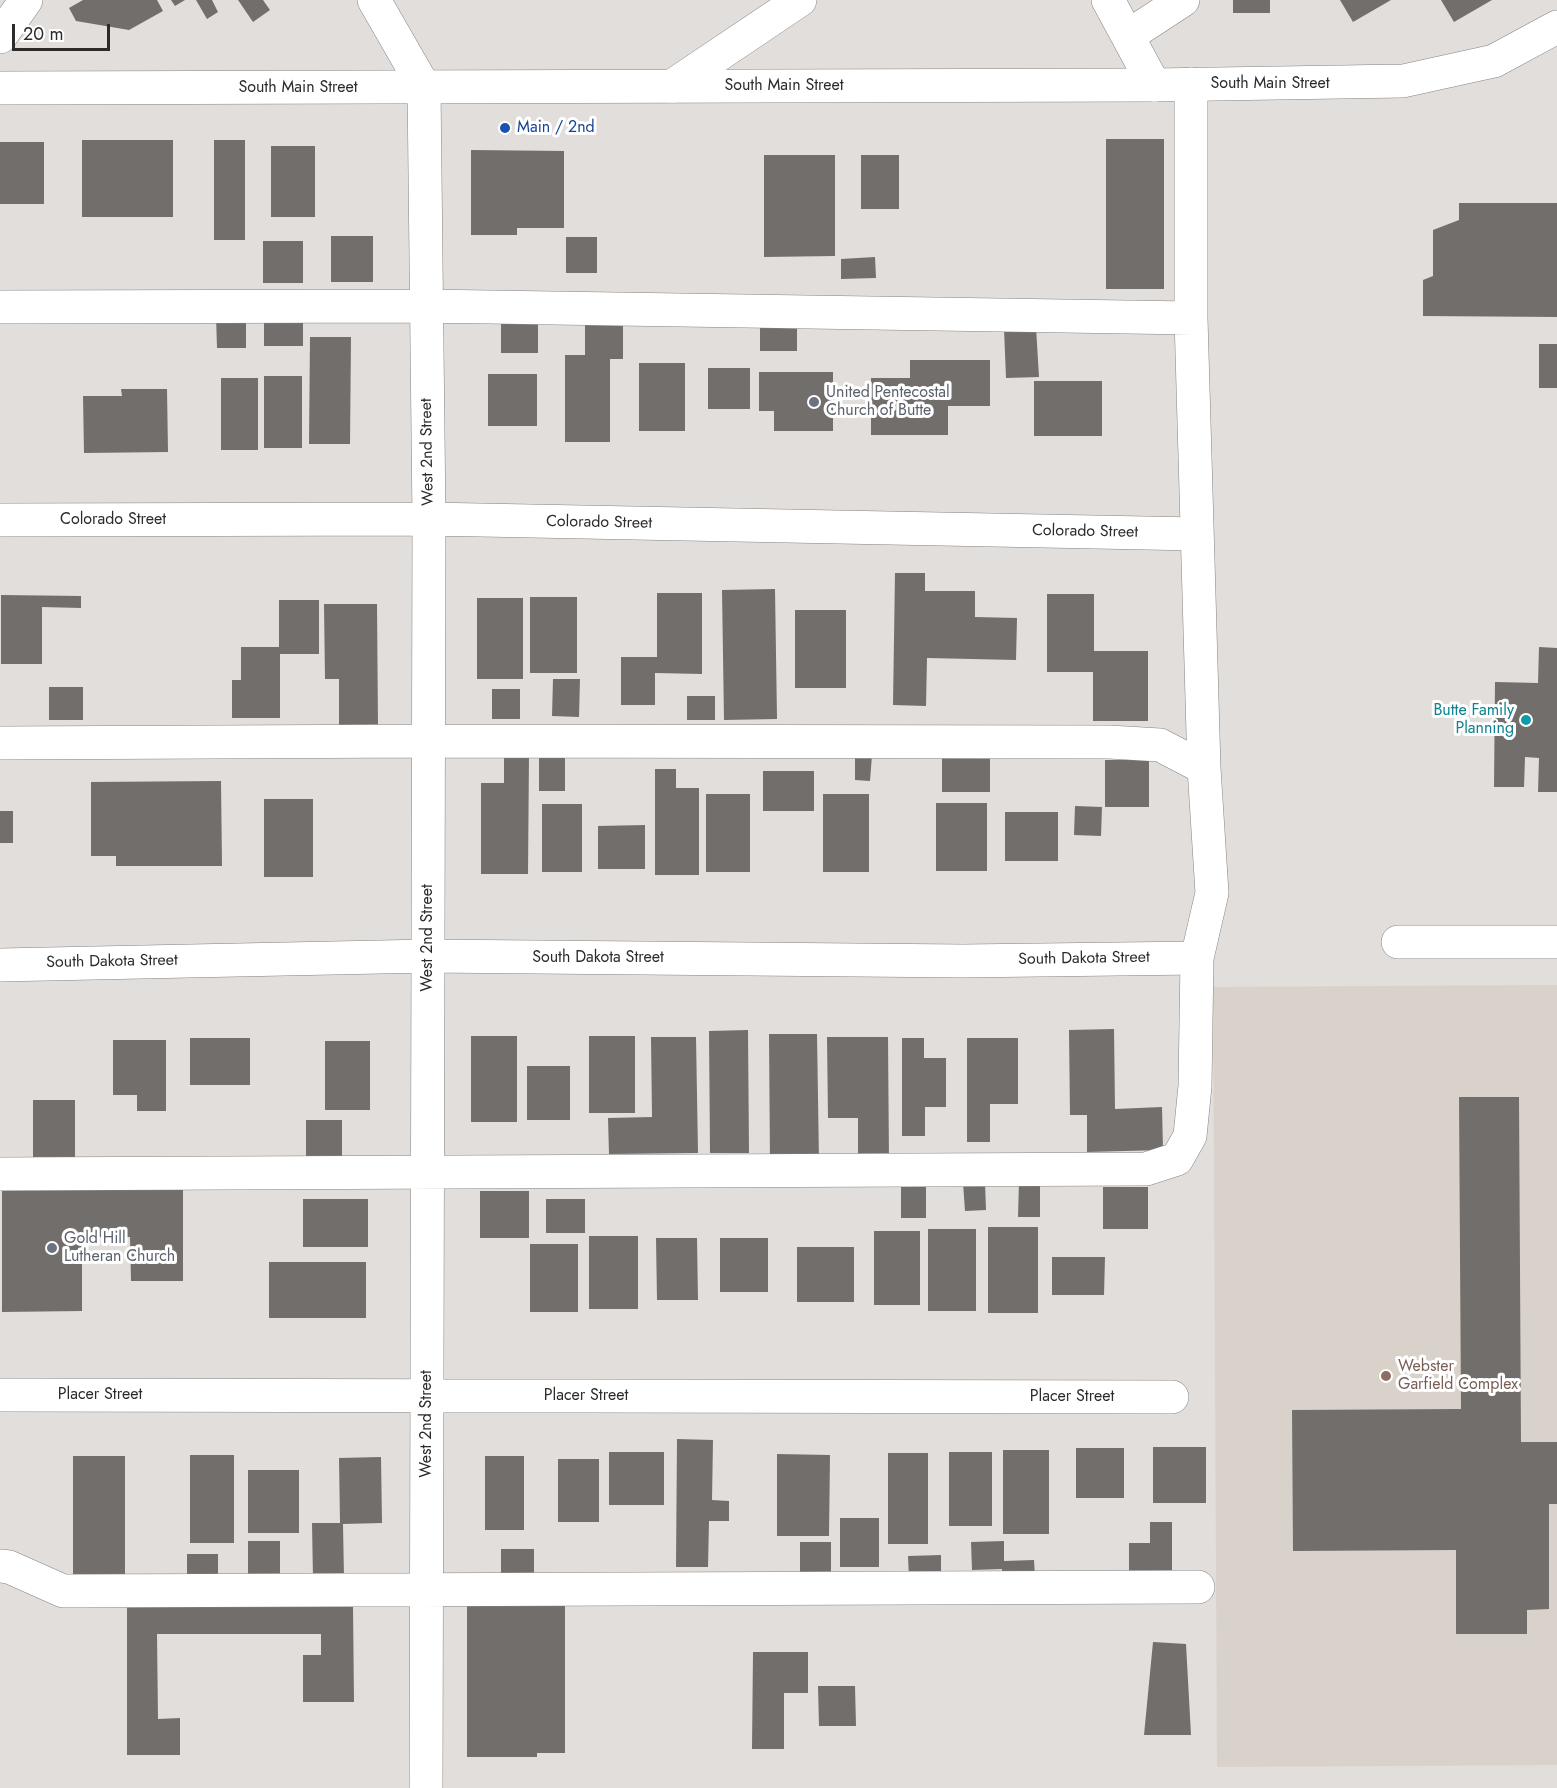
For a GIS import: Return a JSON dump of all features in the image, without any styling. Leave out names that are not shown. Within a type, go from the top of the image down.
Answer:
[{"type":"street","points":[[0,37],[26,0]]},
{"type":"street","points":[[672,87],[800,0]]},
{"type":"street","points":[[1108,0],[1154,85]]},
{"type":"street","points":[[1128,36],[1183,0]]},
{"type":"street","points":[[378,1],[424,87]]},
{"type":"street","name":"South Main Street","points":[[0,88],[1154,85],[1403,81],[1494,61],[1557,27]]},
{"type":"street","points":[[0,1174],[1146,1169],[1177,1159],[1190,1136],[1195,1086],[1197,958],[1212,893],[1204,768],[1191,318],[1191,84]]},
{"type":"street","name":"West 2nd Street","points":[[424,87],[429,519],[426,1788]]},
{"type":"street","points":[[0,307],[426,306],[1191,318]]},
{"type":"street","name":"Colorado Street","points":[[0,520],[429,519],[1197,534]]},
{"type":"street","points":[[0,743],[1109,742],[1160,745],[1204,768]]},
{"type":"street","points":[[1398,942],[1557,942]]},
{"type":"street","name":"South Dakota Street","points":[[0,965],[428,956],[963,961],[1197,958]]},
{"type":"street","name":"Placer Street","points":[[0,1395],[1172,1397]]},
{"type":"street","points":[[0,1566],[9,1567],[63,1591],[1198,1587]]},
{"type":"shaded area","name":"Webster Garfield Complex","points":[[1557,985],[1557,1765],[1217,1767],[1213,987]]},
{"type":"building","points":[[83,0],[157,0],[163,11],[129,30],[76,21],[69,8]]},
{"type":"building","points":[[171,0],[185,0],[175,6]]},
{"type":"building","points":[[196,0],[212,0],[218,12],[207,19]]},
{"type":"building","points":[[238,0],[263,0],[270,10],[253,22]]},
{"type":"building","points":[[1233,0],[1270,0],[1270,13],[1233,13]]},
{"type":"building","points":[[1340,0],[1391,0],[1353,22]]},
{"type":"building","points":[[1441,0],[1492,0],[1454,22]]},
{"type":"building","points":[[1106,139],[1164,139],[1164,289],[1106,289]]},
{"type":"building","points":[[82,140],[173,140],[173,217],[82,217]]},
{"type":"building","points":[[214,140],[245,140],[245,240],[214,240]]},
{"type":"building","points":[[0,142],[44,142],[44,204],[0,204]]},
{"type":"building","points":[[271,146],[315,146],[315,217],[271,217]]},
{"type":"building","points":[[471,150],[564,151],[564,228],[517,228],[517,235],[471,235]]},
{"type":"building","points":[[764,155],[835,155],[835,256],[764,257]]},
{"type":"building","points":[[861,155],[899,155],[899,209],[861,209]]},
{"type":"building","points":[[1459,203],[1557,203],[1557,317],[1423,316],[1423,280],[1433,276],[1433,230],[1459,220]]},
{"type":"building","points":[[331,236],[373,236],[373,282],[331,282]]},
{"type":"building","points":[[566,237],[597,237],[597,273],[566,273]]},
{"type":"building","points":[[263,241],[303,241],[303,283],[263,283]]},
{"type":"building","points":[[875,257],[876,278],[841,279],[841,259]]},
{"type":"building","points":[[264,310],[303,310],[303,346],[264,346]]},
{"type":"building","points":[[501,312],[538,312],[538,353],[501,353]]},
{"type":"building","points":[[246,314],[246,348],[217,348],[216,315]]},
{"type":"building","points":[[585,317],[623,317],[623,359],[610,359],[610,442],[565,442],[565,355],[585,355]]},
{"type":"building","points":[[760,323],[797,323],[797,351],[760,351]]},
{"type":"building","points":[[1036,327],[1039,377],[1006,378],[1004,328]]},
{"type":"building","points":[[310,337],[351,337],[350,444],[309,444]]},
{"type":"building","points":[[1539,344],[1557,344],[1557,388],[1539,388]]},
{"type":"building","points":[[910,360],[990,360],[990,406],[948,406],[948,435],[871,435],[871,378],[910,378]]},
{"type":"building","points":[[639,363],[685,363],[685,431],[639,431]]},
{"type":"building","points":[[708,368],[750,368],[750,409],[708,409]]},
{"type":"building","points":[[759,372],[833,372],[833,431],[774,431],[774,411],[759,411]]},
{"type":"building","points":[[488,374],[537,374],[537,426],[488,426]]},
{"type":"building","points":[[264,376],[302,376],[302,448],[264,448]]},
{"type":"building","points":[[221,378],[258,378],[258,450],[221,450]]},
{"type":"building","points":[[1034,381],[1102,381],[1102,436],[1034,436]]},
{"type":"building","points":[[121,389],[167,389],[168,452],[84,453],[83,396],[122,396]]},
{"type":"building","points":[[895,573],[925,573],[925,591],[975,591],[975,617],[1017,618],[1016,660],[927,658],[926,706],[893,705]]},
{"type":"building","points":[[775,589],[777,719],[724,720],[722,590]]},
{"type":"building","points":[[657,593],[702,593],[702,674],[655,673],[655,705],[621,705],[621,657],[657,657]]},
{"type":"building","points":[[1047,594],[1094,594],[1094,651],[1148,651],[1148,721],[1093,721],[1093,672],[1047,672]]},
{"type":"building","points":[[1,595],[81,596],[81,608],[42,607],[42,664],[1,664]]},
{"type":"building","points":[[530,597],[577,597],[577,673],[530,673]]},
{"type":"building","points":[[477,598],[523,598],[523,679],[477,679]]},
{"type":"building","points":[[279,600],[319,600],[319,654],[280,654],[280,718],[232,718],[232,680],[241,680],[241,647],[279,647]]},
{"type":"building","points":[[324,604],[377,604],[378,728],[339,728],[339,679],[325,679]]},
{"type":"building","points":[[795,610],[846,610],[846,688],[795,688]]},
{"type":"building","name":"Butte Family Planning","points":[[1539,647],[1557,648],[1557,792],[1538,792],[1539,758],[1525,757],[1524,787],[1494,787],[1495,682],[1538,683]]},
{"type":"building","points":[[553,679],[580,679],[579,717],[552,716]]},
{"type":"building","points":[[49,687],[83,687],[83,720],[49,720]]},
{"type":"building","points":[[492,689],[520,689],[520,719],[492,719]]},
{"type":"building","points":[[687,696],[715,696],[715,720],[687,720]]},
{"type":"building","points":[[504,754],[529,754],[528,874],[481,874],[481,783],[504,783]]},
{"type":"building","points":[[539,754],[565,754],[565,791],[539,791]]},
{"type":"building","points":[[855,754],[872,755],[870,781],[855,780]]},
{"type":"building","points":[[942,754],[990,754],[990,792],[942,792]]},
{"type":"building","points":[[1105,760],[1149,760],[1149,807],[1105,807]]},
{"type":"building","points":[[655,769],[676,769],[676,788],[699,788],[699,875],[655,875]]},
{"type":"building","points":[[763,771],[814,771],[814,811],[763,811]]},
{"type":"building","points":[[221,781],[222,866],[116,866],[116,856],[91,856],[91,782]]},
{"type":"building","points":[[706,794],[750,794],[750,872],[706,872]]},
{"type":"building","points":[[823,794],[869,794],[869,872],[823,872]]},
{"type":"building","points":[[264,799],[313,799],[313,877],[264,877]]},
{"type":"building","points":[[936,803],[987,803],[987,871],[936,871]]},
{"type":"building","points":[[542,804],[582,804],[582,872],[542,872]]},
{"type":"building","points":[[1075,806],[1102,807],[1101,836],[1074,835]]},
{"type":"building","points":[[0,811],[13,811],[13,843],[0,843]]},
{"type":"building","points":[[1005,812],[1058,812],[1058,861],[1005,861]]},
{"type":"building","points":[[645,825],[645,869],[598,869],[598,826]]},
{"type":"building","points":[[1114,1029],[1115,1109],[1162,1107],[1163,1150],[1087,1152],[1087,1115],[1070,1115],[1069,1030]]},
{"type":"building","points":[[748,1030],[749,1153],[710,1153],[709,1031]]},
{"type":"building","points":[[769,1034],[817,1034],[819,1162],[770,1163]]},
{"type":"building","points":[[471,1036],[517,1036],[517,1122],[471,1122]]},
{"type":"building","points":[[589,1036],[635,1036],[635,1113],[589,1113]]},
{"type":"building","points":[[651,1037],[696,1037],[698,1153],[609,1154],[608,1118],[652,1117]]},
{"type":"building","points":[[827,1037],[888,1037],[889,1163],[858,1164],[858,1118],[828,1118]]},
{"type":"building","points":[[190,1038],[250,1038],[250,1085],[190,1085]]},
{"type":"building","points":[[902,1038],[924,1038],[924,1058],[946,1058],[946,1107],[925,1107],[925,1136],[902,1136]]},
{"type":"building","points":[[967,1038],[1018,1038],[1018,1104],[990,1104],[990,1142],[967,1142]]},
{"type":"building","points":[[113,1040],[166,1040],[166,1111],[137,1111],[137,1095],[113,1095]]},
{"type":"building","points":[[325,1041],[370,1041],[370,1110],[325,1110]]},
{"type":"building","points":[[527,1066],[570,1066],[570,1120],[527,1120]]},
{"type":"building","points":[[1459,1097],[1519,1097],[1521,1442],[1557,1442],[1557,1504],[1549,1504],[1549,1609],[1527,1610],[1527,1634],[1456,1634],[1456,1550],[1293,1551],[1292,1410],[1461,1409]]},
{"type":"building","points":[[33,1100],[75,1100],[75,1157],[33,1157]]},
{"type":"building","points":[[306,1120],[342,1120],[342,1160],[306,1160]]},
{"type":"building","points":[[1019,1181],[1040,1181],[1040,1217],[1018,1217]]},
{"type":"building","points":[[985,1182],[986,1210],[965,1211],[963,1183]]},
{"type":"building","points":[[2,1184],[183,1184],[183,1281],[131,1281],[130,1237],[82,1237],[82,1311],[2,1312]]},
{"type":"building","points":[[901,1186],[926,1186],[926,1218],[901,1218]]},
{"type":"building","points":[[1103,1187],[1148,1187],[1148,1229],[1103,1229]]},
{"type":"building","points":[[480,1191],[529,1191],[529,1238],[480,1238]]},
{"type":"building","points":[[303,1199],[368,1199],[368,1247],[303,1247]]},
{"type":"building","points":[[546,1199],[585,1199],[585,1233],[546,1233]]},
{"type":"building","points":[[988,1227],[1038,1227],[1038,1313],[988,1313]]},
{"type":"building","points":[[928,1229],[976,1229],[976,1311],[928,1311]]},
{"type":"building","points":[[874,1231],[920,1231],[920,1305],[874,1305]]},
{"type":"building","points":[[589,1236],[638,1236],[638,1309],[589,1309]]},
{"type":"building","points":[[656,1238],[697,1238],[698,1300],[657,1300]]},
{"type":"building","points":[[720,1238],[768,1238],[768,1292],[720,1292]]},
{"type":"building","points":[[530,1244],[578,1244],[578,1312],[530,1312]]},
{"type":"building","points":[[797,1247],[854,1247],[854,1302],[797,1302]]},
{"type":"building","points":[[1052,1257],[1105,1257],[1104,1295],[1052,1295]]},
{"type":"building","points":[[269,1262],[366,1262],[366,1318],[269,1318]]},
{"type":"building","points":[[677,1439],[713,1440],[712,1500],[729,1501],[729,1521],[709,1521],[708,1567],[676,1567]]},
{"type":"building","points":[[1153,1447],[1206,1447],[1206,1503],[1153,1503]]},
{"type":"building","points":[[1076,1448],[1124,1448],[1124,1498],[1076,1498]]},
{"type":"building","points":[[1003,1450],[1049,1450],[1049,1534],[1003,1534]]},
{"type":"building","points":[[609,1452],[664,1452],[664,1505],[609,1505]]},
{"type":"building","points":[[949,1452],[992,1452],[992,1526],[949,1526]]},
{"type":"building","points":[[888,1453],[928,1453],[928,1544],[888,1544]]},
{"type":"building","points":[[777,1454],[830,1455],[829,1536],[777,1536]]},
{"type":"building","points":[[190,1455],[234,1455],[234,1543],[190,1543]]},
{"type":"building","points":[[73,1456],[125,1456],[125,1578],[73,1578]]},
{"type":"building","points":[[485,1456],[524,1456],[524,1530],[485,1530]]},
{"type":"building","points":[[381,1457],[382,1523],[343,1524],[344,1578],[313,1579],[312,1523],[340,1523],[339,1458]]},
{"type":"building","points":[[558,1459],[599,1459],[599,1522],[558,1522]]},
{"type":"building","points":[[248,1470],[299,1470],[299,1533],[248,1533]]},
{"type":"building","points":[[840,1518],[879,1518],[879,1567],[840,1567]]},
{"type":"building","points":[[1150,1522],[1172,1522],[1172,1575],[1129,1575],[1129,1543],[1150,1543]]},
{"type":"building","points":[[248,1541],[280,1541],[280,1579],[248,1579]]},
{"type":"building","points":[[1004,1541],[1004,1561],[1034,1560],[1035,1577],[1002,1579],[1002,1569],[972,1570],[971,1542]]},
{"type":"building","points":[[800,1542],[831,1542],[831,1579],[800,1579]]},
{"type":"building","points":[[501,1549],[534,1549],[534,1574],[501,1574]]},
{"type":"building","points":[[187,1554],[218,1554],[218,1587],[187,1587]]},
{"type":"building","points":[[941,1555],[941,1578],[909,1579],[908,1556]]},
{"type":"building","points":[[467,1604],[565,1604],[565,1753],[537,1753],[537,1757],[467,1757]]},
{"type":"building","points":[[353,1606],[354,1702],[303,1702],[303,1655],[321,1655],[321,1634],[157,1634],[158,1719],[180,1718],[180,1755],[127,1755],[127,1607]]},
{"type":"building","points":[[1153,1642],[1186,1644],[1191,1735],[1144,1735]]},
{"type":"building","points":[[753,1652],[808,1652],[808,1693],[784,1693],[784,1749],[752,1749]]},
{"type":"building","points":[[818,1686],[855,1686],[856,1726],[819,1726]]},
{"type":"place","name":"Main / 2nd","points":[[505,128]]},
{"type":"place","name":"United Pentecostal Church of Butte","points":[[814,402]]},
{"type":"place","name":"Butte Family Planning","points":[[1526,720]]},
{"type":"place","name":"Gold Hill Lutheran Church","points":[[52,1248]]},
{"type":"place","name":"Webster Garfield Complex","points":[[1386,1376]]}]
